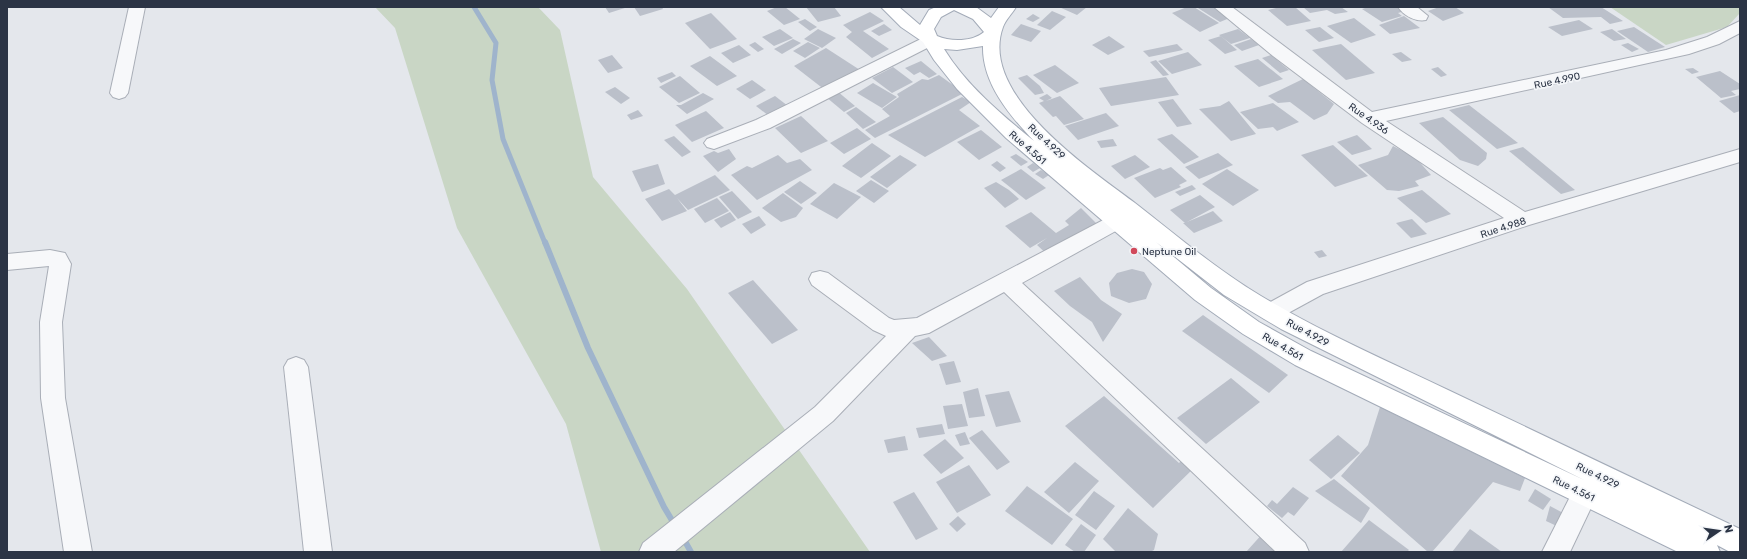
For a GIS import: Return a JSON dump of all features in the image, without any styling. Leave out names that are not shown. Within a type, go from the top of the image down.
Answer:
[{"type":"main road","name":"Rue 4.561","points":[[889,7],[915,31],[929,40],[948,68],[991,114],[1116,222],[1203,294],[1251,328],[1303,358],[1468,436],[1706,552]]},
{"type":"main road","points":[[941,11],[928,23],[926,29],[929,40],[949,46],[961,46],[985,40],[993,32],[987,21],[979,15],[960,7]]},
{"type":"main road","name":"Rue 4.929","points":[[1008,7],[993,32],[991,42],[993,61],[999,80],[1018,111],[1032,127],[1092,180],[1222,282],[1271,312],[1346,352],[1740,543]]},
{"type":"street","points":[[119,93],[137,7]]},
{"type":"street","name":"Rue 4.936","points":[[1222,7],[1279,52],[1369,119],[1522,220]]},
{"type":"street","points":[[1406,7],[1420,16]]},
{"type":"street","name":"Rue 4.990","points":[[1369,119],[1558,80],[1680,51],[1736,35]]},
{"type":"street","points":[[714,144],[763,124],[929,40]]},
{"type":"street","name":"Rue 4.988","points":[[1271,312],[1315,288],[1522,220],[1740,156]]},
{"type":"street","points":[[820,279],[881,324],[892,328],[908,329],[921,327],[935,321],[1116,222]]},
{"type":"street","points":[[7,262],[50,258],[57,259],[60,264],[51,322],[53,398],[78,552]]},
{"type":"street","points":[[1007,282],[1295,552]]},
{"type":"street","points":[[653,552],[824,414],[908,329]]},
{"type":"street","points":[[296,366],[318,552]]},
{"type":"street","points":[[1556,552],[1585,493]]},
{"type":"green space","points":[[375,7],[538,7],[560,30],[593,177],[687,289],[870,552],[601,552],[566,424],[457,228],[395,28]]},
{"type":"green space","points":[[1610,7],[1740,7],[1740,13],[1727,27],[1666,45]]},
{"type":"building","points":[[605,7],[628,7],[609,13]]},
{"type":"building","points":[[634,7],[662,7],[663,9],[640,16]]},
{"type":"building","points":[[777,7],[785,7],[800,19],[784,25],[767,11]]},
{"type":"building","points":[[806,7],[834,7],[841,16],[818,22]]},
{"type":"building","points":[[1059,7],[1087,7],[1077,15]]},
{"type":"building","points":[[1187,7],[1194,7],[1219,23],[1200,32],[1172,13]]},
{"type":"building","points":[[1216,7],[1232,17],[1220,22],[1198,8]]},
{"type":"building","points":[[1280,7],[1295,7],[1311,21],[1287,26],[1268,10]]},
{"type":"building","points":[[1303,7],[1341,7],[1348,12],[1335,14],[1327,10],[1310,13]]},
{"type":"building","points":[[1368,7],[1404,7],[1408,10],[1398,13],[1402,16],[1382,22],[1362,9]]},
{"type":"building","points":[[1439,7],[1455,7],[1464,13],[1443,21],[1428,11]]},
{"type":"building","points":[[1548,7],[1601,7],[1623,21],[1610,24],[1601,17],[1563,18]]},
{"type":"building","points":[[1052,11],[1066,17],[1050,30],[1037,25]]},
{"type":"building","points":[[870,12],[884,21],[863,31],[889,49],[872,58],[846,37],[852,32],[843,25]]},
{"type":"building","points":[[711,13],[737,39],[710,49],[685,23]]},
{"type":"building","points":[[1033,14],[1040,18],[1033,22],[1026,19]]},
{"type":"building","points":[[1404,16],[1420,28],[1390,34],[1379,25]]},
{"type":"building","points":[[1354,18],[1376,35],[1351,43],[1327,26]]},
{"type":"building","points":[[805,19],[817,27],[810,31],[798,22]]},
{"type":"building","points":[[1579,20],[1593,29],[1562,36],[1548,27]]},
{"type":"building","points":[[884,24],[892,30],[879,36],[871,31]]},
{"type":"building","points":[[1021,24],[1041,31],[1031,42],[1011,35]]},
{"type":"building","points":[[1320,27],[1334,38],[1319,42],[1305,30]]},
{"type":"building","points":[[1634,27],[1665,47],[1648,52],[1617,31]]},
{"type":"building","points":[[780,29],[793,38],[774,46],[762,37]]},
{"type":"building","points":[[818,29],[836,38],[822,48],[804,39]]},
{"type":"building","points":[[1238,29],[1250,38],[1231,44],[1219,35]]},
{"type":"building","points":[[1612,29],[1626,39],[1614,41],[1600,32]]},
{"type":"building","points":[[1109,36],[1125,47],[1108,55],[1092,45]]},
{"type":"building","points":[[1221,36],[1237,50],[1225,54],[1208,40]]},
{"type":"building","points":[[793,39],[801,43],[782,54],[774,49]]},
{"type":"building","points":[[1251,39],[1259,45],[1242,51],[1234,45]]},
{"type":"building","points":[[755,42],[764,49],[758,52],[749,45]]},
{"type":"building","points":[[808,42],[820,48],[805,58],[793,51]]},
{"type":"building","points":[[1628,43],[1639,49],[1632,52],[1621,45]]},
{"type":"building","points":[[1177,44],[1183,50],[1149,57],[1143,51]]},
{"type":"building","points":[[1341,44],[1375,73],[1346,80],[1312,50]]},
{"type":"building","points":[[739,45],[751,55],[733,63],[721,53]]},
{"type":"building","points":[[826,48],[860,70],[825,90],[794,66]]},
{"type":"building","points":[[1188,52],[1202,65],[1172,74],[1158,61]]},
{"type":"building","points":[[1401,52],[1412,60],[1402,62],[1392,54]]},
{"type":"building","points":[[612,55],[623,68],[608,73],[598,60]]},
{"type":"building","points":[[1271,55],[1289,70],[1280,73],[1262,58]]},
{"type":"building","points":[[710,56],[737,76],[717,86],[690,66]]},
{"type":"building","points":[[1258,59],[1283,79],[1259,87],[1234,66]]},
{"type":"building","points":[[1156,60],[1169,75],[1163,76],[1150,62]]},
{"type":"building","points":[[921,61],[937,74],[929,78],[920,72],[914,75],[905,68]]},
{"type":"building","points":[[1055,65],[1079,83],[1057,93],[1033,75]]},
{"type":"building","points":[[893,67],[913,82],[892,93],[872,78]]},
{"type":"building","points":[[1438,67],[1447,75],[1441,77],[1431,69]]},
{"type":"building","points":[[1693,68],[1699,72],[1692,74],[1685,69]]},
{"type":"building","points":[[1720,71],[1740,84],[1740,89],[1731,91],[1736,95],[1721,98],[1696,77]]},
{"type":"building","points":[[672,72],[676,76],[661,83],[657,78]]},
{"type":"building","points":[[939,75],[964,93],[875,138],[865,130],[890,116],[882,109],[899,97],[897,94],[922,79],[928,80]]},
{"type":"building","points":[[1027,75],[1040,86],[1044,93],[1035,95],[1018,78]]},
{"type":"building","points":[[680,76],[700,93],[679,103],[659,87]]},
{"type":"building","points":[[1166,77],[1179,95],[1111,106],[1099,88]]},
{"type":"building","points":[[1303,79],[1334,104],[1327,114],[1314,120],[1290,102],[1278,103],[1268,96]]},
{"type":"building","points":[[752,80],[766,90],[750,99],[736,89]]},
{"type":"building","points":[[873,83],[897,97],[882,108],[857,93]]},
{"type":"building","points":[[615,87],[630,98],[621,104],[605,92]]},
{"type":"building","points":[[837,91],[855,106],[844,112],[826,97]]},
{"type":"building","points":[[703,93],[714,99],[687,114],[676,105],[681,105]]},
{"type":"building","points":[[1047,94],[1052,98],[1046,101],[1060,96],[1084,119],[1064,125],[1056,116],[1053,117],[1039,103],[1044,101],[1039,98]]},
{"type":"building","points":[[1740,95],[1740,111],[1734,113],[1719,101]]},
{"type":"building","points":[[775,96],[788,106],[769,116],[756,106]]},
{"type":"building","points":[[962,97],[971,102],[959,110],[980,126],[925,157],[888,135]]},
{"type":"building","points":[[1173,99],[1192,124],[1177,127],[1158,102]]},
{"type":"building","points":[[1229,101],[1256,134],[1231,141],[1199,109],[1220,106]]},
{"type":"building","points":[[1273,103],[1299,122],[1277,131],[1273,127],[1258,129],[1240,112]]},
{"type":"building","points":[[1469,105],[1518,143],[1497,149],[1449,110]]},
{"type":"building","points":[[856,107],[876,122],[863,129],[846,113]]},
{"type":"building","points":[[638,110],[643,116],[631,120],[627,115]]},
{"type":"building","points":[[706,111],[724,128],[692,142],[675,125]]},
{"type":"building","points":[[1106,113],[1119,126],[1078,140],[1065,126]]},
{"type":"building","points":[[801,116],[828,141],[801,153],[775,128]]},
{"type":"building","points":[[1443,117],[1487,153],[1486,159],[1478,166],[1460,160],[1419,123]]},
{"type":"building","points":[[857,128],[871,139],[844,154],[830,143]]},
{"type":"building","points":[[981,130],[1002,147],[979,160],[957,142]]},
{"type":"building","points":[[1172,134],[1199,157],[1184,164],[1157,139]]},
{"type":"building","points":[[1357,135],[1372,149],[1352,155],[1337,142]]},
{"type":"building","points":[[674,136],[691,152],[682,157],[664,140]]},
{"type":"building","points":[[1113,139],[1117,146],[1101,148],[1097,141]]},
{"type":"building","points":[[872,143],[891,156],[861,178],[842,166]]},
{"type":"building","points":[[1333,145],[1368,176],[1335,187],[1301,155]]},
{"type":"building","points":[[1393,146],[1415,157],[1431,175],[1415,181],[1419,186],[1399,191],[1387,190],[1358,165],[1388,155]]},
{"type":"building","points":[[1523,147],[1575,190],[1561,194],[1509,151]]},
{"type":"building","points":[[729,149],[736,159],[718,172],[703,156],[714,151],[718,153]]},
{"type":"building","points":[[1218,153],[1233,165],[1199,179],[1185,167]]},
{"type":"building","points":[[1016,154],[1028,162],[1021,166],[1010,157]]},
{"type":"building","points":[[778,155],[787,163],[800,159],[812,170],[757,200],[731,175],[747,166],[752,168]]},
{"type":"building","points":[[900,155],[917,165],[887,188],[870,177]]},
{"type":"building","points":[[1135,155],[1150,167],[1125,179],[1111,166]]},
{"type":"building","points":[[997,161],[1006,168],[1000,172],[991,165]]},
{"type":"building","points":[[1033,163],[1040,168],[1033,172],[1027,167]]},
{"type":"building","points":[[658,164],[665,184],[642,192],[632,171]]},
{"type":"building","points":[[1171,167],[1187,181],[1179,185],[1181,187],[1155,198],[1134,178],[1160,168],[1163,170]]},
{"type":"building","points":[[1021,169],[1046,188],[1026,200],[1001,180]]},
{"type":"building","points":[[1227,169],[1259,190],[1233,206],[1202,184]]},
{"type":"building","points":[[1041,170],[1049,175],[1043,179],[1035,174]]},
{"type":"building","points":[[715,175],[730,190],[688,210],[677,198],[687,211],[662,221],[645,199],[669,189],[675,195]]},
{"type":"building","points":[[871,180],[889,191],[874,203],[856,191]]},
{"type":"building","points":[[800,181],[817,193],[801,204],[784,192]]},
{"type":"building","points":[[996,182],[1009,190],[1019,199],[1005,208],[984,188]]},
{"type":"building","points":[[834,183],[861,197],[837,219],[810,204]]},
{"type":"building","points":[[1192,185],[1196,189],[1180,196],[1175,192]]},
{"type":"building","points":[[1422,190],[1451,214],[1426,223],[1397,198]]},
{"type":"building","points":[[732,191],[752,212],[738,219],[719,197]]},
{"type":"building","points":[[783,193],[803,208],[796,217],[781,222],[762,208]]},
{"type":"building","points":[[1200,195],[1215,207],[1187,222],[1213,211],[1223,221],[1194,233],[1170,210]]},
{"type":"building","points":[[717,198],[729,211],[705,223],[694,209]]},
{"type":"building","points":[[1081,208],[1101,228],[1050,257],[1037,245],[1047,238],[1030,248],[1005,226],[1031,212],[1056,233],[1069,225],[1065,221]]},
{"type":"building","points":[[730,212],[736,220],[721,228],[714,220]]},
{"type":"building","points":[[759,216],[766,225],[751,234],[742,224]]},
{"type":"building","points":[[1412,219],[1427,234],[1411,238],[1396,223]]},
{"type":"building","points":[[1322,250],[1327,256],[1319,258],[1314,252]]},
{"type":"building","points":[[1132,269],[1144,272],[1152,284],[1146,299],[1129,303],[1111,296],[1109,283],[1117,273]]},
{"type":"building","points":[[1080,277],[1101,300],[1122,314],[1103,342],[1092,322],[1070,306],[1054,291]]},
{"type":"building","points":[[753,280],[798,330],[772,344],[728,293]]},
{"type":"building","points":[[1203,315],[1288,375],[1269,393],[1182,331]]},
{"type":"building","points":[[929,337],[947,356],[932,361],[912,343]]},
{"type":"building","points":[[954,361],[961,382],[946,385],[939,364]]},
{"type":"building","points":[[1231,378],[1260,402],[1206,444],[1177,418]]},
{"type":"building","points":[[978,388],[985,416],[969,418],[963,392]]},
{"type":"building","points":[[1009,391],[1021,422],[996,427],[985,395]]},
{"type":"building","points":[[1104,396],[1179,463],[1185,457],[1197,465],[1153,508],[1065,426]]},
{"type":"building","points":[[962,404],[968,426],[948,429],[943,406]]},
{"type":"building","points":[[1380,407],[1525,478],[1520,491],[1493,482],[1432,552],[1428,552],[1341,476],[1368,445]]},
{"type":"building","points":[[942,424],[945,434],[919,438],[916,428]]},
{"type":"building","points":[[982,430],[1010,462],[997,470],[969,438]]},
{"type":"building","points":[[965,432],[970,444],[960,446],[955,435]]},
{"type":"building","points":[[1338,435],[1360,453],[1331,479],[1309,460]]},
{"type":"building","points":[[905,436],[908,450],[888,453],[884,440]]},
{"type":"building","points":[[945,439],[964,458],[941,474],[923,455]]},
{"type":"building","points":[[1075,462],[1099,481],[1069,513],[1044,492]]},
{"type":"building","points":[[969,465],[991,495],[957,513],[936,482]]},
{"type":"building","points":[[1334,479],[1370,508],[1361,523],[1315,491]]},
{"type":"building","points":[[1027,486],[1073,519],[1052,545],[1005,511]]},
{"type":"building","points":[[1293,487],[1309,498],[1294,516],[1288,512],[1282,518],[1267,506],[1272,500],[1277,504]]},
{"type":"building","points":[[1535,489],[1551,499],[1543,510],[1528,501]]},
{"type":"building","points":[[1094,491],[1115,506],[1096,530],[1075,515]]},
{"type":"building","points":[[914,492],[938,529],[916,540],[893,502]]},
{"type":"building","points":[[1550,506],[1565,514],[1561,528],[1546,521]]},
{"type":"building","points":[[1128,508],[1158,534],[1154,550],[1150,552],[1116,552],[1103,539]]},
{"type":"building","points":[[958,516],[966,524],[957,532],[949,524]]},
{"type":"building","points":[[1369,520],[1409,550],[1407,552],[1341,552]]},
{"type":"building","points":[[1081,524],[1096,535],[1084,552],[1075,552],[1065,545]]},
{"type":"building","points":[[1470,529],[1502,552],[1452,552]]},
{"type":"building","points":[[1264,532],[1290,552],[1246,552]]},
{"type":"waterway","points":[[474,7],[496,43],[492,80],[503,139],[545,243]]},
{"type":"waterway","points":[[545,242],[588,348],[664,507],[676,527]]},
{"type":"waterway","points":[[682,536],[691,552]]},
{"type":"place","name":"Neptune Oil","points":[[1134,251]]}]
